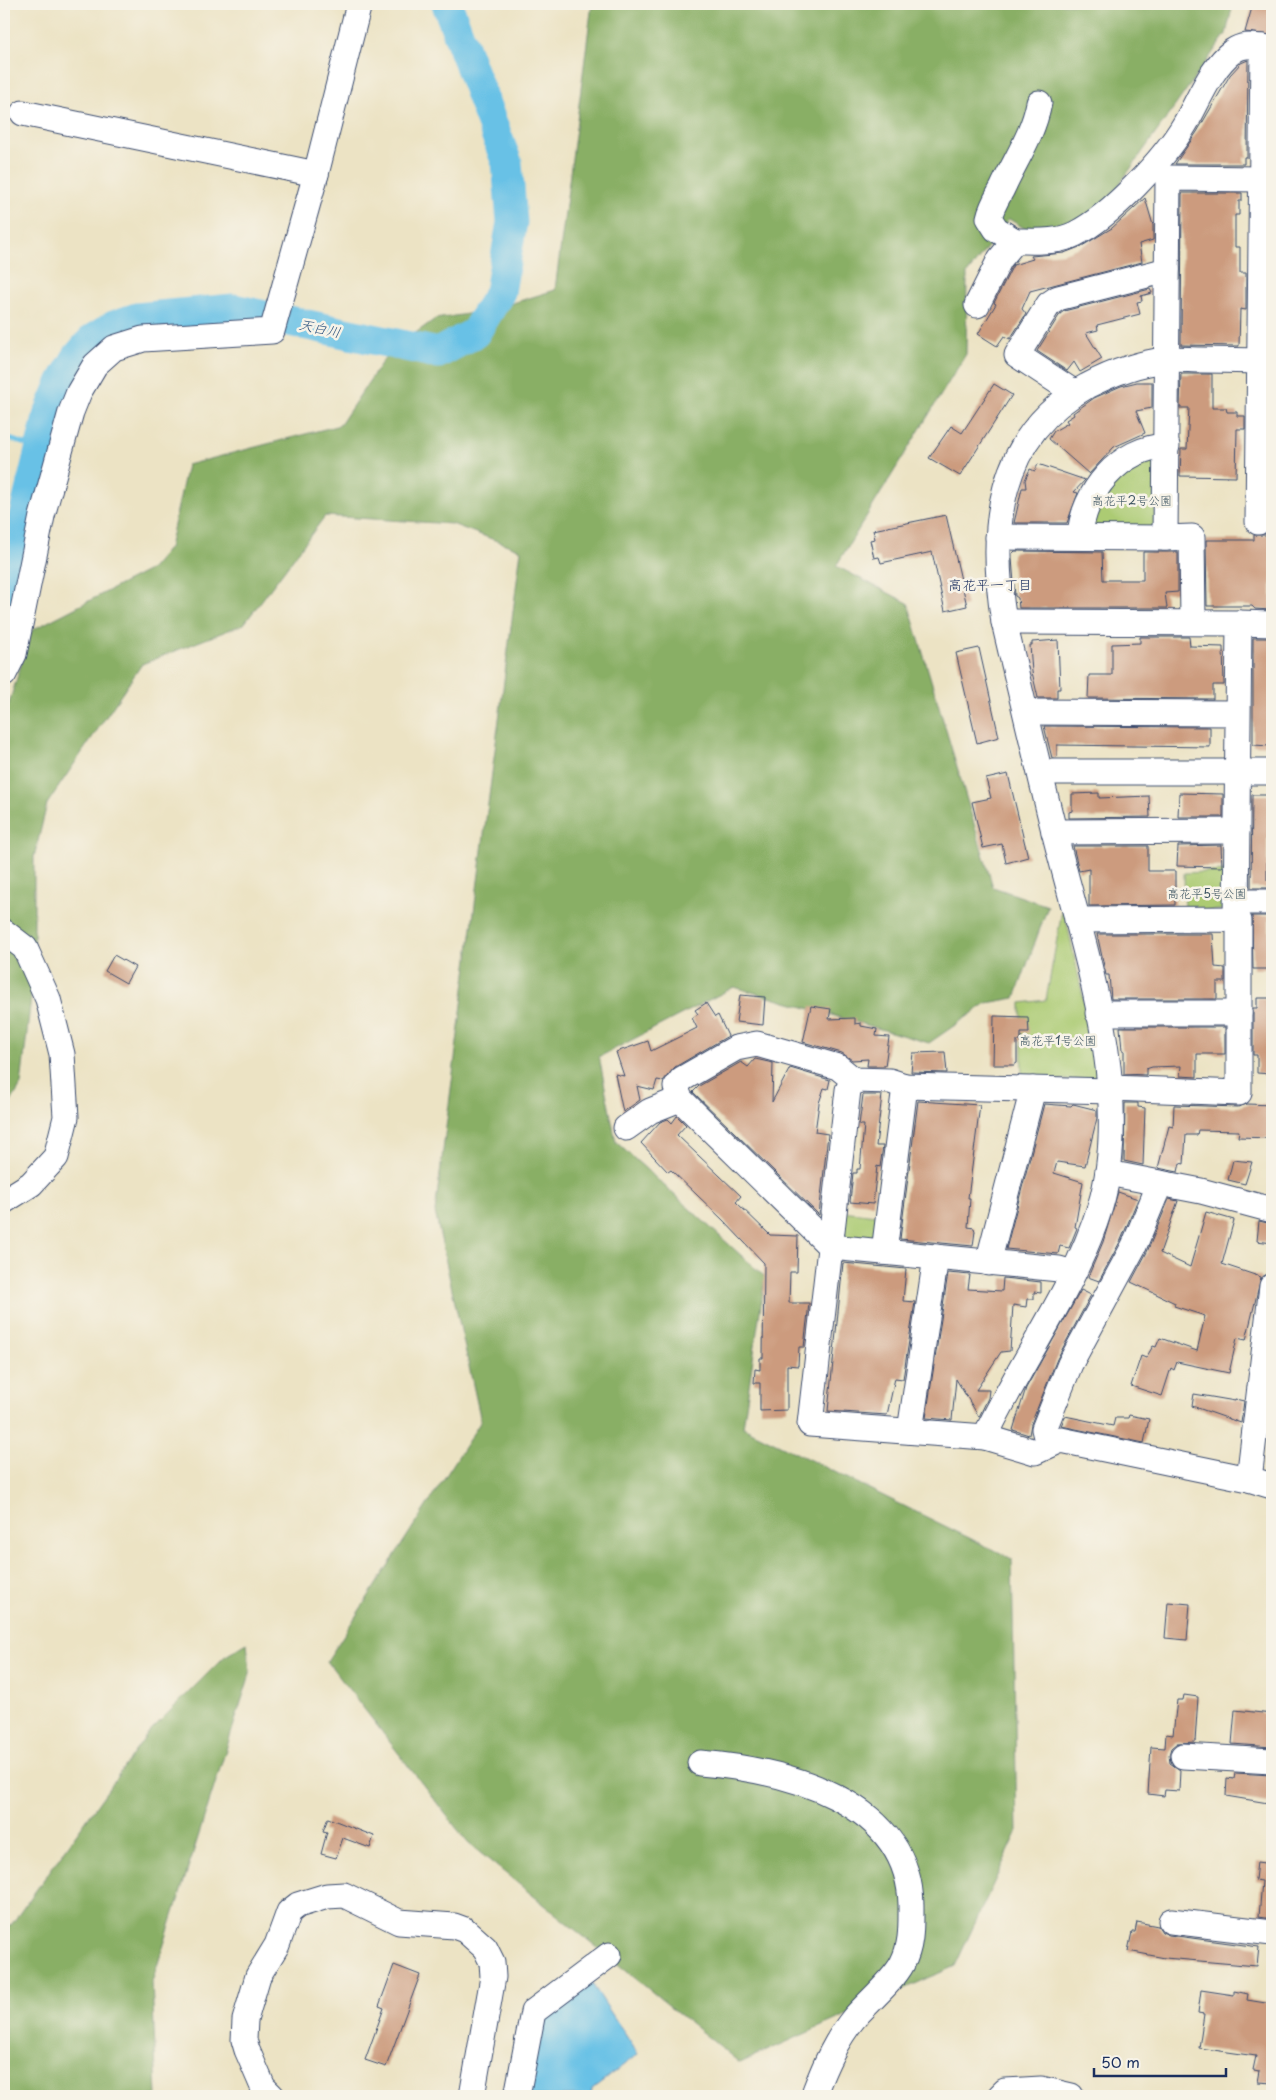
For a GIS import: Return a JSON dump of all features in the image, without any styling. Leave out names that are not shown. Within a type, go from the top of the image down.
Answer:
[{"type":"street","points":[[4,674],[14,654],[42,516],[71,412],[78,392],[95,365],[114,348],[143,339],[272,331],[316,174],[358,4]]},
{"type":"street","points":[[1039,103],[1026,144],[1011,169],[989,218],[996,229],[1015,242],[1050,241],[1065,238],[1087,227],[1106,212],[1146,173],[1174,142],[1218,68],[1231,52],[1244,46],[1267,49],[1261,180],[1266,361],[1258,522]]},
{"type":"street","points":[[23,113],[316,174]]},
{"type":"street","points":[[1165,538],[1168,359],[1168,178],[1261,180]]},
{"type":"street","points":[[977,305],[1000,259],[1015,242]]},
{"type":"street","points":[[1075,393],[1017,355],[1049,304],[1068,294],[1167,270]]},
{"type":"street","points":[[985,1437],[1073,1273],[1091,1232],[1108,1173],[1111,1150],[1111,1090],[1098,1012],[1004,622],[1001,601],[998,522],[1004,496],[1016,457],[1035,428],[1051,410],[1075,393],[1113,373],[1168,359],[1266,361]]},
{"type":"street","points":[[1080,537],[1081,523],[1085,512],[1100,483],[1111,472],[1137,453],[1154,447],[1167,446]]},
{"type":"street","points":[[998,537],[1192,537],[1193,622]]},
{"type":"street","points":[[1004,622],[1272,624]]},
{"type":"street","points":[[1073,1273],[1059,1269],[831,1247],[680,1099],[676,1088],[682,1079],[744,1044],[757,1044],[838,1066],[854,1080],[890,1081],[905,1086],[1239,1093],[1239,921],[1236,910],[1239,623]]},
{"type":"street","points":[[1026,712],[1237,713]]},
{"type":"street","points":[[1041,772],[1272,772]]},
{"type":"street","points":[[1054,832],[1237,831]]},
{"type":"street","points":[[1077,920],[1236,910],[1272,902]]},
{"type":"street","points":[[4,932],[25,948],[48,999],[62,1054],[66,1117],[56,1157],[31,1184],[4,1201]]},
{"type":"street","points":[[1098,1012],[1239,1013]]},
{"type":"street","points":[[854,1080],[848,1090],[810,1424],[985,1437],[1035,1452],[1061,1440],[1249,1479],[1272,1486]]},
{"type":"street","points":[[884,1252],[905,1086]]},
{"type":"street","points":[[988,1262],[1033,1090]]},
{"type":"street","points":[[626,1128],[650,1111],[680,1099]]},
{"type":"street","points":[[1108,1173],[1160,1183],[1272,1210]]},
{"type":"street","points":[[1048,1445],[1044,1429],[1070,1364],[1134,1246],[1160,1183]]},
{"type":"street","points":[[910,1431],[936,1257]]},
{"type":"street","points":[[1249,1479],[1272,1286]]},
{"type":"street","points":[[1182,1756],[1272,1761]]},
{"type":"street","points":[[700,1763],[734,1766],[791,1778],[824,1790],[859,1810],[888,1839],[905,1868],[910,1885],[911,1941],[902,1966],[853,2019],[829,2054],[815,2091],[815,2096]]},
{"type":"street","points":[[272,2096],[263,2087],[244,2040],[245,2020],[258,1976],[277,1945],[289,1912],[298,1905],[320,1898],[344,1895],[399,1922],[454,1926],[465,1930],[485,1948],[492,1962],[494,1977],[472,2096]]},
{"type":"street","points":[[1171,1921],[1272,1933]]},
{"type":"street","points":[[517,2096],[533,2012],[610,1955]]},
{"type":"street","points":[[1000,2096],[1005,2091],[1041,2089],[1071,2096]]},
{"type":"green space","points":[[592,4],[1233,4],[1226,34],[1102,209],[1037,236],[1009,219],[967,274],[966,354],[836,566],[908,603],[993,887],[1048,906],[1015,998],[987,1003],[929,1043],[734,987],[599,1057],[616,1142],[765,1277],[743,1427],[1012,1559],[1017,1833],[955,1966],[740,2063],[468,1843],[327,1661],[481,1421],[435,1212],[521,550],[452,524],[325,516],[244,624],[142,664],[47,804],[34,857],[34,971],[21,1085],[4,1114],[4,719],[32,630],[151,569],[169,548],[187,465],[340,425],[388,353],[435,319],[487,311],[555,290]]},
{"type":"green space","name":"高花平2号公園","points":[[1156,452],[1155,529],[1089,530],[1102,491]]},
{"type":"green space","name":"高花平5号公園","points":[[1228,871],[1229,909],[1185,914],[1184,873]]},
{"type":"green space","name":"高花平1号公園","points":[[1063,905],[1101,1079],[1022,1081],[1021,1003],[1046,1000]]},
{"type":"green space","points":[[842,1211],[884,1216],[880,1243],[843,1244]]},
{"type":"green space","points":[[247,1643],[250,1674],[152,1982],[157,2096],[4,2096],[4,1935],[149,1732],[224,1657]]},
{"type":"water","points":[[589,1979],[638,2054],[592,2089],[591,2096],[523,2096],[535,2016]]},
{"type":"building","points":[[1253,4],[1272,4],[1272,35],[1245,32]]},
{"type":"building","points":[[1248,60],[1247,157],[1244,157],[1244,164],[1175,164],[1197,132],[1230,75],[1241,63]]},
{"type":"building","points":[[1182,193],[1242,193],[1242,201],[1239,201],[1239,215],[1235,215],[1235,247],[1240,247],[1240,273],[1246,273],[1246,310],[1240,309],[1239,346],[1181,345]]},
{"type":"building","points":[[1145,198],[1153,225],[1153,240],[1139,244],[1142,262],[1030,291],[1022,309],[1026,314],[1010,339],[1004,336],[997,346],[978,334],[996,304],[994,303],[1013,265],[1033,259],[1031,256],[1064,253],[1082,246],[1112,228]]},
{"type":"building","points":[[1150,289],[1152,293],[1141,296],[1142,301],[1137,302],[1140,314],[1097,325],[1098,330],[1086,333],[1102,359],[1080,372],[1074,362],[1067,371],[1037,351],[1060,314],[1064,311]]},
{"type":"building","points":[[1181,374],[1212,374],[1212,408],[1226,408],[1227,412],[1237,412],[1237,416],[1245,416],[1245,429],[1237,429],[1236,477],[1180,476],[1181,449],[1187,449],[1189,408],[1180,408]]},
{"type":"building","points":[[1137,382],[1152,382],[1152,408],[1136,411],[1145,433],[1114,447],[1089,474],[1049,439],[1054,431],[1068,423],[1066,420],[1074,415],[1073,413],[1094,398],[1121,386]]},
{"type":"building","points":[[994,384],[1012,395],[960,476],[929,458],[951,426],[962,433]]},
{"type":"building","points":[[1038,464],[1085,480],[1074,492],[1078,493],[1067,523],[1014,523],[1022,488],[1026,488],[1025,480],[1030,469],[1035,471]]},
{"type":"building","points":[[946,515],[967,606],[945,611],[932,552],[881,563],[879,557],[874,558],[870,540],[875,539],[873,530]]},
{"type":"building","points":[[1272,530],[1271,610],[1255,609],[1252,606],[1207,606],[1206,540],[1254,540],[1254,535],[1265,535]]},
{"type":"building","points":[[1015,551],[1102,552],[1103,580],[1143,580],[1143,552],[1178,552],[1178,592],[1165,593],[1167,608],[1019,608],[1018,598],[1015,596],[1012,558],[1012,554]]},
{"type":"building","points":[[1140,637],[1189,637],[1190,646],[1223,647],[1224,685],[1213,685],[1213,699],[1088,698],[1089,675],[1112,675],[1112,644],[1140,643]]},
{"type":"building","points":[[1253,638],[1272,638],[1270,746],[1253,745]]},
{"type":"building","points":[[1058,640],[1060,689],[1057,689],[1057,698],[1038,698],[1032,672],[1030,645],[1032,645],[1032,642]]},
{"type":"building","points":[[979,648],[999,737],[977,743],[956,653]]},
{"type":"building","points":[[1044,726],[1210,727],[1210,747],[1057,745],[1057,757],[1052,758]]},
{"type":"building","points":[[1008,774],[1028,857],[1006,863],[1002,844],[983,848],[972,802],[991,798],[986,779]]},
{"type":"building","points":[[1099,793],[1099,798],[1149,796],[1150,817],[1069,818],[1069,812],[1072,811],[1072,794]]},
{"type":"building","points":[[1179,793],[1223,794],[1223,817],[1178,817]]},
{"type":"building","points":[[1252,795],[1272,795],[1272,839],[1267,839],[1267,880],[1270,880],[1270,888],[1251,888]]},
{"type":"building","points":[[1221,845],[1222,867],[1177,866],[1178,846]]},
{"type":"building","points":[[1073,846],[1148,846],[1148,871],[1175,871],[1175,905],[1089,906],[1089,869],[1079,871]]},
{"type":"building","points":[[1252,916],[1269,916],[1269,940],[1272,940],[1272,969],[1253,969]]},
{"type":"building","points":[[1097,934],[1213,934],[1215,967],[1225,968],[1225,982],[1217,982],[1217,999],[1111,999],[1109,975],[1106,975]]},
{"type":"building","points":[[114,955],[135,967],[126,983],[105,971]]},
{"type":"building","points":[[740,995],[765,997],[763,1025],[736,1022]]},
{"type":"building","points":[[1257,998],[1272,998],[1272,1074],[1257,1073],[1257,1055],[1253,1055],[1253,1008],[1257,1008]]},
{"type":"building","points":[[706,1003],[715,1017],[718,1015],[728,1036],[675,1067],[663,1081],[657,1080],[654,1090],[637,1086],[640,1100],[623,1112],[615,1074],[624,1076],[616,1052],[648,1041],[651,1051],[697,1028],[692,1018],[698,1014],[695,1010]]},
{"type":"building","points":[[811,1006],[831,1009],[829,1019],[855,1018],[855,1024],[861,1023],[861,1026],[877,1029],[876,1036],[889,1037],[885,1066],[867,1066],[868,1059],[852,1060],[842,1053],[803,1042]]},
{"type":"building","points":[[994,1016],[1028,1017],[1029,1033],[1021,1033],[1021,1041],[1017,1041],[1017,1063],[1014,1065],[993,1065]]},
{"type":"building","points":[[1120,1027],[1225,1027],[1225,1054],[1197,1054],[1197,1077],[1180,1076],[1181,1066],[1152,1067],[1146,1069],[1146,1075],[1124,1074],[1124,1050],[1122,1050]]},
{"type":"building","points":[[945,1052],[947,1073],[911,1072],[913,1053]]},
{"type":"building","points":[[755,1059],[773,1063],[772,1102],[790,1068],[830,1080],[828,1089],[824,1088],[819,1103],[815,1132],[828,1134],[819,1215],[693,1092],[699,1086],[741,1062],[748,1067]]},
{"type":"building","points":[[863,1095],[882,1095],[876,1146],[883,1146],[880,1167],[877,1166],[873,1204],[850,1202],[853,1173],[857,1173],[857,1169],[860,1169],[864,1125],[859,1125]]},
{"type":"building","points":[[918,1101],[980,1105],[968,1198],[970,1198],[968,1227],[974,1228],[975,1231],[973,1246],[900,1239]]},
{"type":"building","points":[[1125,1103],[1138,1103],[1138,1107],[1145,1108],[1143,1165],[1124,1161]]},
{"type":"building","points":[[1044,1104],[1071,1106],[1073,1104],[1097,1110],[1097,1118],[1085,1166],[1057,1162],[1054,1173],[1083,1182],[1075,1227],[1077,1228],[1069,1248],[1060,1246],[1058,1254],[1006,1249]]},
{"type":"building","points":[[1247,1104],[1272,1105],[1272,1138],[1238,1137],[1239,1131],[1198,1130],[1197,1135],[1186,1135],[1184,1164],[1180,1163],[1178,1172],[1158,1168],[1169,1126],[1173,1127],[1174,1105],[1238,1107]]},
{"type":"building","points":[[677,1116],[686,1125],[677,1135],[741,1196],[736,1202],[770,1235],[798,1236],[797,1272],[790,1272],[789,1303],[809,1303],[804,1347],[799,1347],[798,1366],[787,1365],[787,1410],[760,1411],[760,1383],[754,1383],[755,1369],[760,1370],[760,1358],[763,1358],[764,1263],[723,1220],[671,1170],[668,1172],[641,1143],[660,1122],[668,1119],[672,1123]]},
{"type":"building","points":[[1233,1160],[1252,1162],[1245,1184],[1228,1180]]},
{"type":"building","points":[[1118,1192],[1138,1199],[1121,1240],[1099,1281],[1088,1277],[1103,1242]]},
{"type":"building","points":[[1169,1199],[1178,1201],[1160,1253],[1190,1267],[1206,1212],[1234,1220],[1222,1264],[1261,1277],[1246,1340],[1237,1338],[1229,1373],[1177,1362],[1174,1370],[1171,1368],[1162,1396],[1131,1386],[1141,1356],[1146,1358],[1153,1346],[1156,1347],[1160,1338],[1197,1351],[1205,1316],[1174,1306],[1175,1303],[1131,1282],[1147,1252]]},
{"type":"building","points":[[1259,1221],[1272,1224],[1272,1243],[1257,1241]]},
{"type":"building","points":[[843,1263],[906,1269],[903,1301],[915,1302],[903,1379],[895,1378],[887,1415],[828,1411]]},
{"type":"building","points":[[948,1273],[970,1275],[968,1289],[1002,1291],[1003,1278],[1041,1282],[1041,1293],[1034,1292],[1034,1299],[1027,1299],[1026,1307],[1013,1305],[1010,1351],[1001,1352],[976,1390],[989,1390],[988,1398],[979,1417],[956,1379],[952,1420],[926,1418]]},
{"type":"building","points":[[1081,1290],[1091,1295],[1057,1359],[1031,1424],[1029,1435],[1013,1430],[1026,1388]]},
{"type":"building","points":[[1194,1394],[1244,1401],[1241,1423],[1192,1406]]},
{"type":"building","points":[[1129,1415],[1149,1419],[1144,1443],[1061,1426],[1065,1416],[1113,1426],[1115,1418],[1128,1418]]},
{"type":"building","points":[[1168,1602],[1190,1604],[1187,1640],[1165,1638]]},
{"type":"building","points":[[1184,1695],[1198,1697],[1195,1742],[1177,1743],[1171,1748],[1169,1755],[1170,1763],[1180,1770],[1179,1791],[1165,1790],[1164,1796],[1148,1794],[1151,1747],[1165,1748],[1166,1734],[1173,1735],[1177,1700],[1183,1700]]},
{"type":"building","points":[[1235,1710],[1272,1714],[1272,1747],[1232,1744]]},
{"type":"building","points":[[1235,1773],[1272,1775],[1268,1803],[1226,1796],[1227,1778],[1234,1779]]},
{"type":"building","points":[[328,1818],[374,1836],[370,1848],[343,1838],[336,1858],[321,1854],[327,1832],[323,1831]]},
{"type":"building","points":[[1257,1862],[1272,1864],[1272,1919],[1259,1917],[1262,1881],[1255,1880]]},
{"type":"building","points":[[1137,1922],[1158,1926],[1162,1932],[1169,1935],[1259,1947],[1257,1966],[1165,1958],[1128,1951],[1132,1932],[1135,1932]]},
{"type":"building","points":[[394,1965],[420,1975],[386,2067],[365,2060],[384,2008],[379,2006]]},
{"type":"building","points":[[1201,1990],[1234,1995],[1234,1991],[1248,1994],[1247,2000],[1272,2004],[1272,2083],[1258,2082],[1260,2071],[1253,2070],[1256,2056],[1199,2048],[1204,2014],[1198,2013]]},
{"type":"waterway","name":"天白川","points":[[4,598],[49,414],[62,383],[78,356],[93,339],[114,326],[137,318],[233,309],[438,353],[475,333],[500,292],[512,222],[507,163],[447,4]]},
{"type":"waterway","points":[[4,437],[40,449]]},
{"type":"district","name":"高花平一丁目","points":[[990,584]]}]
